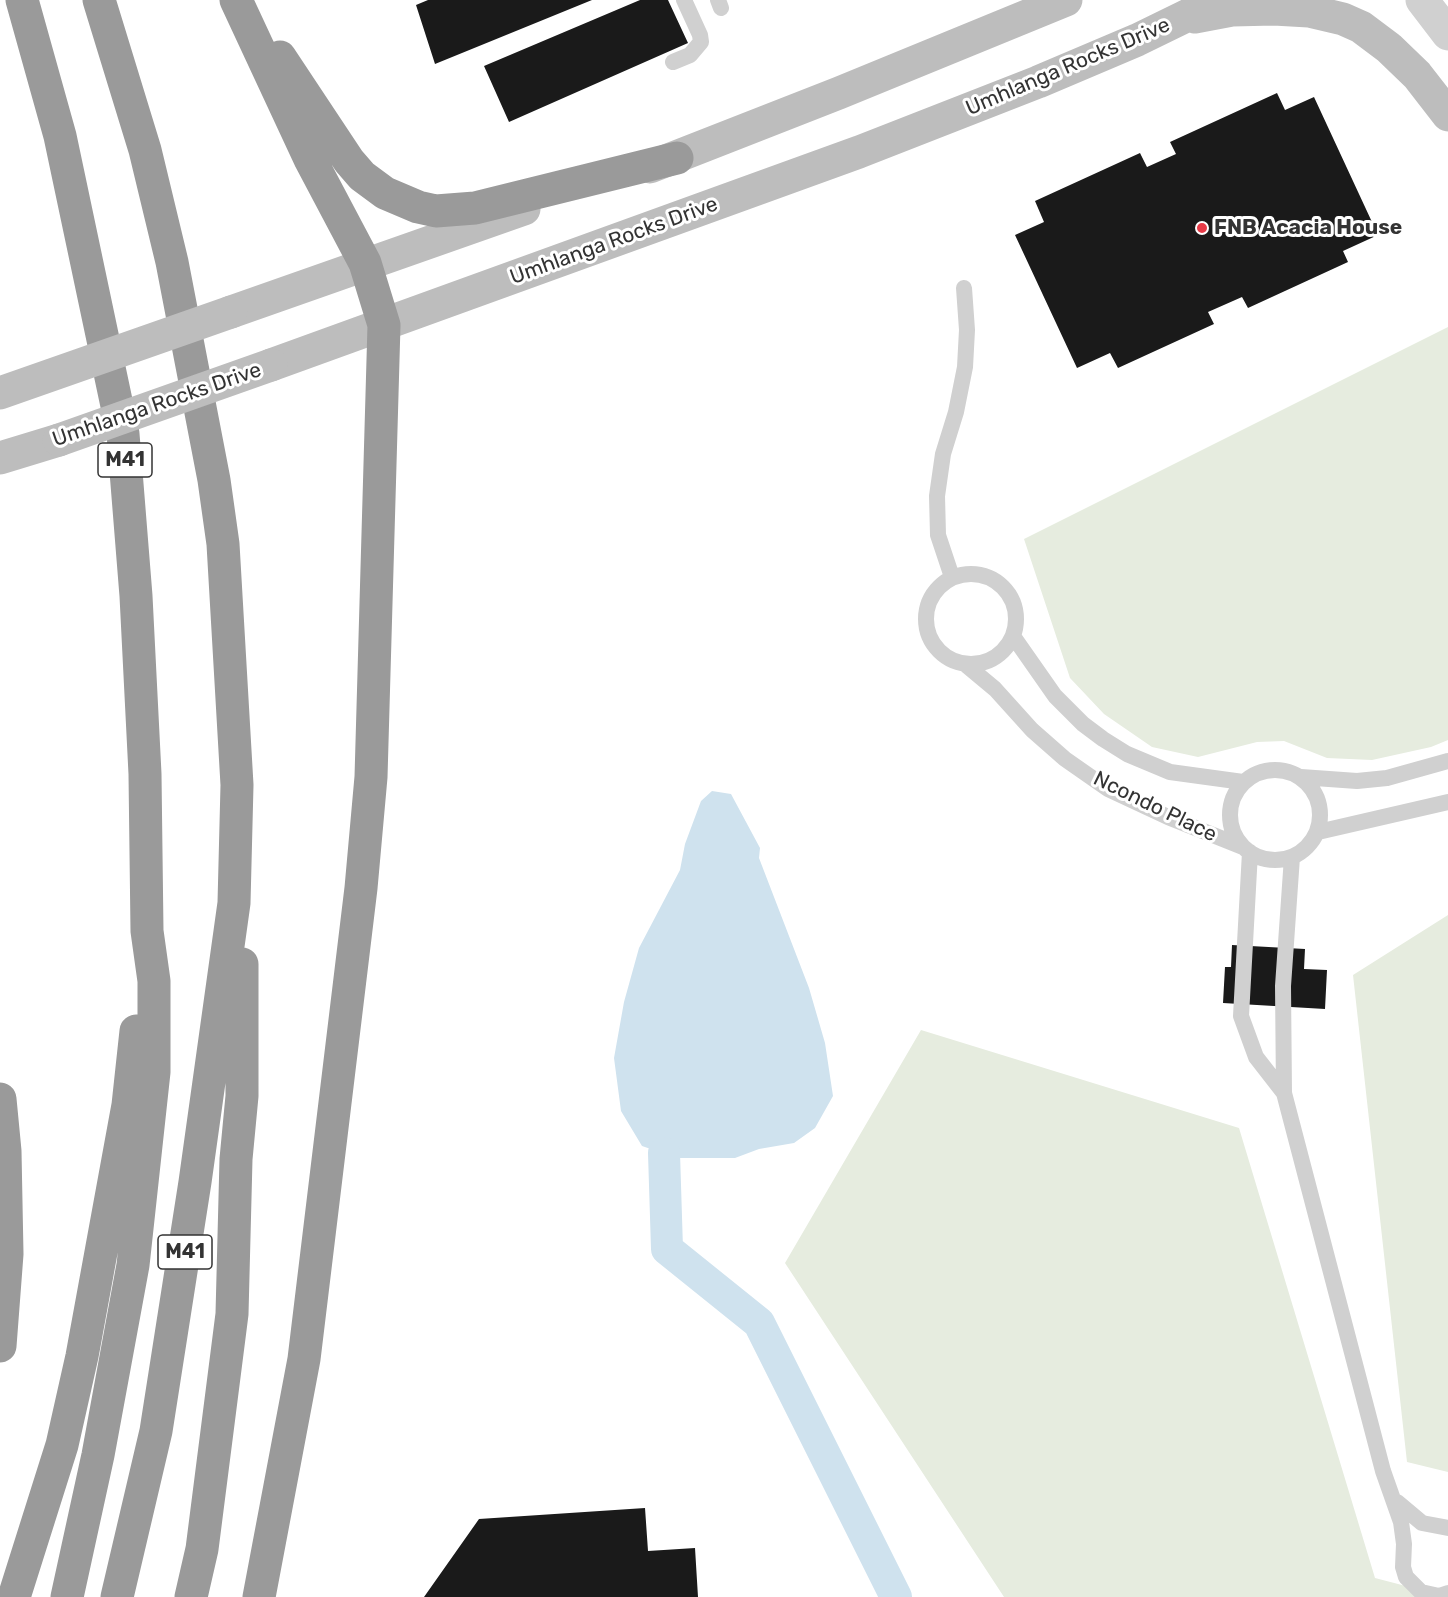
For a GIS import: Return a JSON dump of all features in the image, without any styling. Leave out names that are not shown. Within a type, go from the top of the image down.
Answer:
[{"type":"highway","name":"M41","points":[[22,0],[60,136],[123,434],[136,596],[145,774],[147,931],[154,981],[154,1072],[133,1265],[98,1455],[66,1597]]},
{"type":"highway","name":"M41","points":[[99,0],[145,150],[172,262],[214,480],[223,544],[237,785],[234,903],[162,1398],[117,1597]]},
{"type":"highway","points":[[236,0],[310,159],[365,263],[384,325],[384,407],[371,777],[361,888],[304,1359],[259,1597]]},
{"type":"highway","points":[[243,0],[349,161],[373,186],[400,201],[436,211],[476,208],[676,158]]},
{"type":"highway","points":[[191,1597],[202,1549],[232,1314],[243,1020],[240,937],[234,903]]},
{"type":"highway","points":[[14,1597],[62,1445],[82,1356],[128,1106],[147,931]]},
{"type":"highway","points":[[0,1099],[5,1151],[7,1254],[0,1346]]},
{"type":"main road","points":[[0,393],[365,263],[676,158],[1064,0]]},
{"type":"main road","name":"Umhlanga Rocks Drive","points":[[0,458],[59,440],[331,345],[859,152],[1038,82],[1219,0]]},
{"type":"main road","points":[[1176,21],[1252,9],[1309,11],[1343,19],[1376,37],[1396,54],[1417,75],[1448,115]]},
{"type":"street","points":[[1422,0],[1448,34]]},
{"type":"lane","points":[[673,62],[690,55],[700,42],[700,35],[684,0]]},
{"type":"lane","points":[[964,288],[967,330],[964,367],[956,412],[942,454],[936,496],[938,534],[952,578],[967,574],[982,575],[996,581],[1008,592],[1014,606],[1016,621],[1013,636],[1005,649],[994,658],[965,664]]},
{"type":"lane","name":"Ncondo Place","points":[[952,578],[940,585],[931,597],[926,611],[926,625],[930,639],[939,651],[951,660],[965,664],[995,689],[1032,730],[1065,759],[1108,789],[1168,817],[1270,860],[1292,857]]},
{"type":"lane","name":"Ncondo Place","points":[[1013,636],[1055,696],[1103,740],[1135,758],[1170,772],[1243,782],[1230,807],[1230,822],[1235,835],[1246,850]]},
{"type":"lane","points":[[1243,782],[1256,774],[1271,770],[1287,771],[1301,777],[1357,781],[1387,778],[1448,761]]},
{"type":"lane","points":[[1301,777],[1312,788],[1319,802],[1321,817],[1318,832],[1309,845],[1292,857],[1282,986],[1284,1094],[1404,1534],[1402,1567],[1414,1587],[1430,1595],[1448,1593]]},
{"type":"lane","points":[[1318,832],[1448,802]]},
{"type":"lane","points":[[1246,850],[1241,1016],[1256,1057],[1284,1094]]},
{"type":"lane","points":[[1391,1491],[1400,1507],[1412,1517],[1433,1527],[1448,1528]]},
{"type":"shaded area","points":[[1448,327],[1448,740],[1431,747],[1372,760],[1327,758],[1284,741],[1257,742],[1198,757],[1152,747],[1104,714],[1070,678],[1024,539]]},
{"type":"shaded area","points":[[1448,915],[1448,1472],[1407,1462],[1353,975]]},
{"type":"shaded area","points":[[921,1030],[1239,1128],[1375,1578],[1448,1597],[1004,1597],[785,1263]]},
{"type":"water","points":[[712,791],[731,794],[760,848],[759,858],[809,988],[825,1043],[833,1096],[815,1128],[794,1143],[759,1149],[735,1158],[677,1158],[642,1146],[621,1111],[614,1058],[624,1002],[639,948],[680,870],[685,844],[701,801]]},
{"type":"building","points":[[428,0],[592,0],[435,64],[416,5]]},
{"type":"building","points":[[640,0],[668,0],[688,43],[509,122],[484,66]]},
{"type":"building","name":"FNB Acacia House","points":[[1277,93],[1285,110],[1314,97],[1378,235],[1343,251],[1348,262],[1248,308],[1242,297],[1208,312],[1214,324],[1118,368],[1110,353],[1077,368],[1015,235],[1044,222],[1035,201],[1140,153],[1147,167],[1176,154],[1170,142]]},
{"type":"building","points":[[1232,945],[1305,949],[1304,969],[1327,970],[1325,1009],[1223,1003],[1225,967],[1231,967]]},
{"type":"building","points":[[645,1508],[648,1551],[695,1548],[698,1597],[424,1597],[479,1519]]},
{"type":"waterway","points":[[664,1153],[667,1249],[759,1323],[896,1597]]},
{"type":"place","name":"FNB Acacia House","points":[[1202,228]]}]
